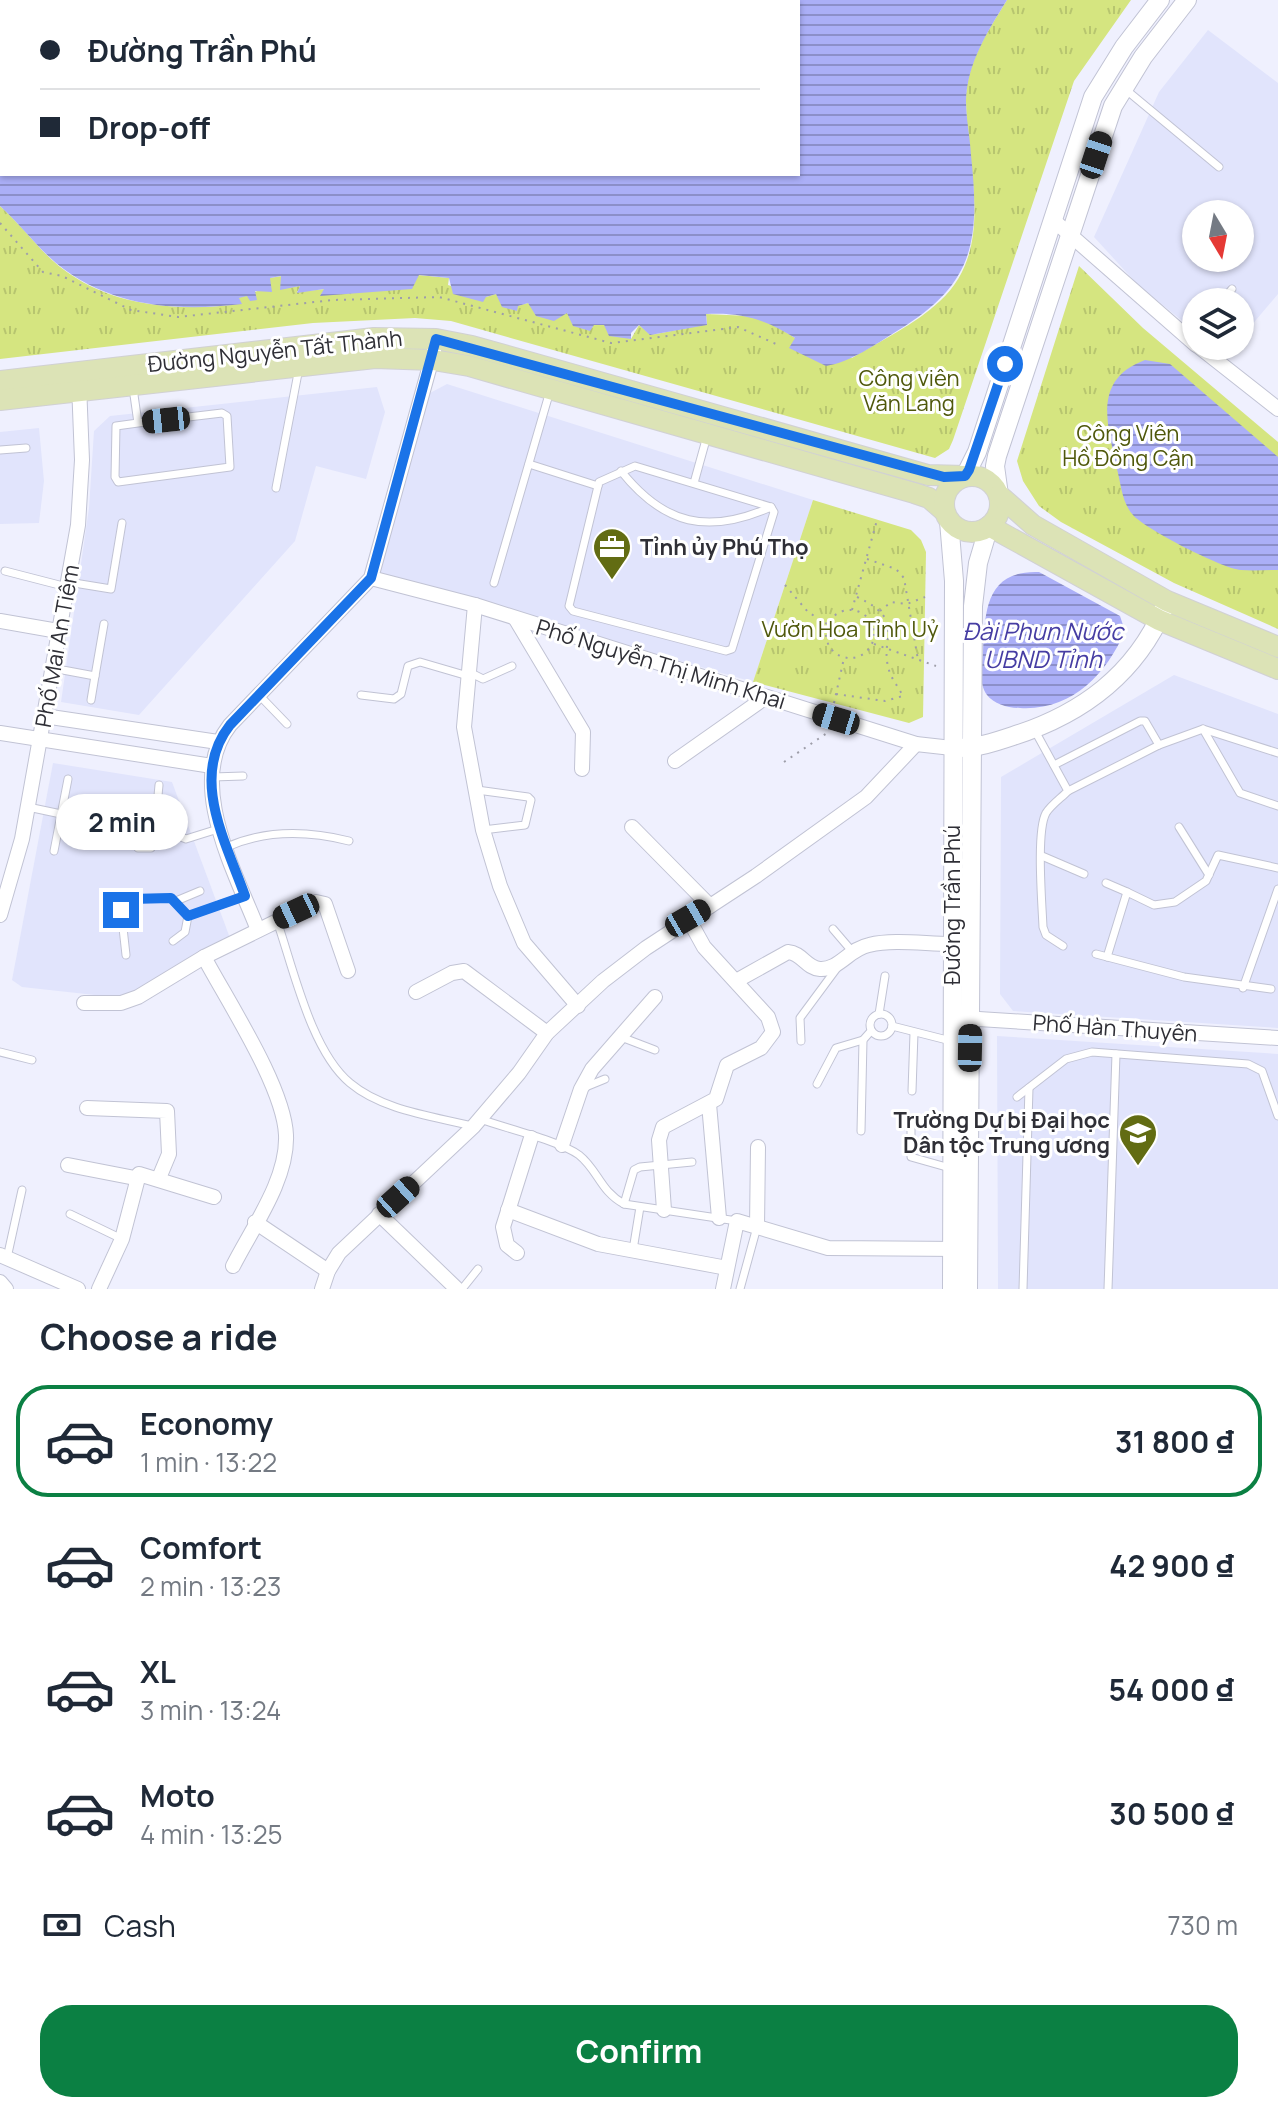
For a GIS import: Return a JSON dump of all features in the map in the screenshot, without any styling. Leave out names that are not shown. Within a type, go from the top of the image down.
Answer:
[{"type":"main road","points":[[1160,0],[1093,97],[977,452],[965,476],[948,489],[947,516],[968,532],[989,526],[999,512],[995,464],[1113,106],[1187,0]]},
{"type":"main road","points":[[1105,77],[1124,88]]},
{"type":"main road","name":"Đường Nguyễn Tất Thành","points":[[0,400],[78,382],[374,338],[435,349],[710,424],[928,475],[965,476]]},
{"type":"main road","name":"Đường Nguyễn Tất Thành","points":[[0,381],[133,385],[435,349]]},
{"type":"main road","name":"Đường Nguyễn Tất Thành","points":[[710,424],[925,496],[947,516]]},
{"type":"main road","points":[[965,476],[986,479],[1033,525],[1167,601],[1278,647]]},
{"type":"main road","name":"Đường Trần Phú","points":[[947,516],[954,581],[952,671],[961,748],[960,1249],[952,1289]]},
{"type":"main road","points":[[989,526],[1159,620],[1278,669]]},
{"type":"main road","name":"Đường Trần Phú","points":[[968,1289],[950,1168],[951,1041],[961,1018],[951,944],[961,748],[974,591],[989,526]]},
{"type":"main road","points":[[961,748],[1034,729],[1077,709],[1114,682],[1142,651],[1167,601]]},
{"type":"street","points":[[1052,219],[1182,329]]},
{"type":"street","points":[[258,930],[212,803],[211,771],[218,742],[230,725],[371,578],[435,349]]},
{"type":"street","points":[[1219,360],[1278,409]]},
{"type":"street","name":"Phố Mai An Tiêm","points":[[0,915],[28,807],[67,584],[81,485],[78,382]]},
{"type":"street","name":"Phố Nguyễn Thị Minh Khai","points":[[371,578],[475,605],[766,697],[835,711],[916,744],[961,748]]},
{"type":"street","points":[[475,605],[464,727],[483,830],[508,910],[524,943],[578,1006]]},
{"type":"street","points":[[515,618],[583,732],[582,769]]},
{"type":"street","points":[[0,621],[58,631]]},
{"type":"street","points":[[675,761],[766,697]]},
{"type":"street","points":[[44,716],[218,742]]},
{"type":"street","points":[[0,733],[211,771]]},
{"type":"street","points":[[322,1289],[339,1253],[477,1123],[519,1073],[547,1033],[603,981],[688,918],[710,906],[866,797],[916,744]]},
{"type":"street","points":[[632,827],[710,906]]},
{"type":"street","points":[[84,1003],[121,1003],[138,997],[204,957],[316,902],[325,904],[348,971]]},
{"type":"street","points":[[664,1210],[659,1140],[663,1127],[679,1115],[716,1099],[727,1065],[761,1048],[773,1032],[768,1017],[704,947],[688,918]]},
{"type":"street","points":[[736,981],[788,952],[798,953],[815,968],[840,963],[851,950],[872,944],[951,944]]},
{"type":"street","points":[[204,957],[281,1108],[286,1137],[281,1165],[233,1266]]},
{"type":"street","points":[[416,992],[452,973],[464,971],[547,1033]]},
{"type":"street","points":[[562,1145],[581,1089],[619,1036],[655,997]]},
{"type":"street","name":"Phố Hàn Thuyên","points":[[961,1018],[1278,1038]]},
{"type":"street","points":[[709,1104],[719,1218]]},
{"type":"street","points":[[87,1108],[167,1111],[169,1154],[159,1178]]},
{"type":"street","points":[[517,1253],[502,1236],[531,1138]]},
{"type":"street","points":[[757,1227],[758,1147]]},
{"type":"street","points":[[68,1165],[135,1178],[145,1174],[214,1197]]},
{"type":"street","points":[[99,1289],[122,1239],[135,1178]]},
{"type":"street","points":[[508,1210],[570,1236],[633,1252],[727,1268]]},
{"type":"street","points":[[379,1214],[454,1288]]},
{"type":"street","points":[[723,1289],[737,1221],[828,1248],[960,1249]]},
{"type":"street","points":[[255,1222],[328,1271]]},
{"type":"street","points":[[4,1256],[72,1288]]},
{"type":"street","points":[[0,1282],[6,1289]]},
{"type":"lane","points":[[1124,88],[1219,167]]},
{"type":"lane","points":[[276,488],[300,366]]},
{"type":"lane","points":[[494,583],[554,380]]},
{"type":"lane","points":[[133,385],[138,423]]},
{"type":"lane","points":[[222,413],[227,416],[230,467],[118,482],[115,477],[116,426],[138,423],[222,413]]},
{"type":"lane","points":[[694,483],[710,424]]},
{"type":"lane","points":[[0,450],[26,448]]},
{"type":"lane","points":[[529,464],[598,486]]},
{"type":"lane","points":[[635,466],[771,507],[774,517],[735,646],[726,651],[573,611],[569,606],[602,479],[635,466]]},
{"type":"lane","points":[[621,471],[652,503],[673,515],[699,523],[744,519],[771,507]]},
{"type":"lane","points":[[5,571],[67,584],[111,589],[122,523]]},
{"type":"lane","points":[[91,700],[104,624]]},
{"type":"lane","points":[[361,695],[394,699],[401,694],[408,666],[414,663],[483,679],[512,666]]},
{"type":"lane","points":[[52,668],[95,676]]},
{"type":"lane","points":[[260,696],[287,724]]},
{"type":"lane","points":[[1054,765],[1140,721],[1145,721],[1159,745]]},
{"type":"lane","points":[[1034,729],[1068,791]]},
{"type":"lane","points":[[1203,729],[1240,793],[1278,806]]},
{"type":"lane","points":[[1063,946],[1046,935],[1043,927],[1042,856],[1047,811],[1068,791],[1159,745],[1203,729],[1278,753]]},
{"type":"lane","points":[[211,771],[243,776]]},
{"type":"lane","points":[[54,851],[68,779]]},
{"type":"lane","points":[[138,848],[151,848],[159,785]]},
{"type":"lane","points":[[477,790],[528,797],[531,800],[525,825],[483,830]]},
{"type":"lane","points":[[28,807],[61,814]]},
{"type":"lane","points":[[156,817],[186,839],[220,828]]},
{"type":"lane","points":[[1179,827],[1209,875]]},
{"type":"lane","points":[[227,847],[258,836],[291,834],[349,841]]},
{"type":"lane","points":[[1106,883],[1163,905],[1201,885],[1218,855],[1278,868]]},
{"type":"lane","points":[[1042,856],[1084,874]]},
{"type":"lane","points":[[1243,988],[1278,889]]},
{"type":"lane","points":[[176,901],[200,891]]},
{"type":"lane","points":[[1107,957],[1127,892]]},
{"type":"lane","points":[[188,916],[245,896]]},
{"type":"lane","points":[[126,955],[121,910],[130,899],[171,898],[176,901],[188,916],[185,932],[173,941]]},
{"type":"lane","points":[[277,921],[315,1029],[333,1064],[350,1083],[395,1107],[477,1123],[562,1145],[590,1166],[608,1195],[624,1204],[737,1221]]},
{"type":"lane","points":[[833,929],[851,950]]},
{"type":"lane","points":[[1096,954],[1243,988],[1271,989]]},
{"type":"lane","points":[[801,1041],[800,1018],[840,963]]},
{"type":"lane","points":[[879,1014],[885,976]]},
{"type":"lane","points":[[817,1084],[836,1048],[863,1040],[871,1031],[873,1017],[879,1014],[887,1016],[892,1026],[951,1041]]},
{"type":"lane","points":[[871,1031],[885,1036],[892,1026]]},
{"type":"lane","points":[[912,1091],[914,1033]]},
{"type":"lane","points":[[619,1036],[655,1050]]},
{"type":"lane","points":[[861,1131],[863,1040]]},
{"type":"lane","points":[[0,1052],[32,1060]]},
{"type":"lane","points":[[1017,1097],[1066,1059],[1092,1052],[1248,1064],[1262,1071],[1278,1116]]},
{"type":"lane","points":[[1108,1289],[1116,1054]]},
{"type":"lane","points":[[581,1089],[605,1079]]},
{"type":"lane","points":[[1023,1289],[1029,1088]]},
{"type":"lane","points":[[911,1118],[911,1157],[950,1168]]},
{"type":"lane","points":[[624,1204],[634,1170],[692,1162]]},
{"type":"lane","points":[[4,1256],[22,1190]]},
{"type":"lane","points":[[633,1252],[640,1207]]},
{"type":"lane","points":[[70,1214],[122,1239]]},
{"type":"lane","points":[[740,1289],[757,1227]]},
{"type":"lane","points":[[454,1288],[478,1269]]},
{"type":"path","points":[[0,223],[43,272],[62,276],[131,310],[178,317],[415,296],[439,297],[611,343],[738,327],[776,344]]},
{"type":"path","points":[[852,610],[877,520]]},
{"type":"path","points":[[867,559],[896,569],[904,578],[918,660]]},
{"type":"path","points":[[785,585],[808,612],[828,624]]},
{"type":"path","points":[[836,694],[898,700],[903,696],[890,673],[889,636],[880,611],[857,597]]},
{"type":"path","points":[[880,611],[891,602],[907,604],[925,597]]},
{"type":"path","points":[[852,610],[871,622],[872,644],[862,655],[844,657],[828,644],[828,624],[840,613],[852,610]]},
{"type":"path","points":[[872,644],[952,671]]},
{"type":"path","points":[[784,762],[825,737],[835,711],[844,657]]},
{"type":"shaded area","points":[[1208,30],[1278,83],[1278,294],[1254,322],[1254,288],[1182,288],[1182,321],[1138,285],[1094,237],[1159,92]]},
{"type":"shaded area","points":[[447,384],[813,500],[753,682],[378,574],[430,393]]},
{"type":"shaded area","points":[[377,387],[385,412],[366,479],[316,466],[295,541],[139,715],[61,702],[89,508],[94,431],[110,416]]},
{"type":"shaded area","points":[[39,428],[44,481],[39,523],[0,524],[0,432]]},
{"type":"shaded area","points":[[1174,675],[1278,714],[1278,1028],[1013,1011],[1000,994],[1001,777]]},
{"type":"shaded area","points":[[53,763],[172,782],[230,938],[131,993],[113,997],[22,987],[12,980]]},
{"type":"shaded area","name":"Trường Dự bị Đại học Dân tộc Trung ương","points":[[997,1036],[1278,1054],[1278,1289],[998,1289]]},
{"type":"green space","name":"Công viên Văn Lang","points":[[1007,0],[1131,0],[1074,81],[953,440],[949,449],[935,458],[451,321],[415,318],[313,323],[0,359],[0,206],[52,260],[72,276],[117,297],[141,303],[191,307],[241,304],[238,298],[263,289],[270,278],[282,276],[290,287],[301,286],[297,292],[325,289],[321,295],[418,275],[449,278],[448,285],[486,297],[496,294],[502,303],[518,306],[528,303],[546,313],[567,313],[580,322],[604,325],[609,332],[631,339],[639,325],[651,335],[707,324],[706,314],[749,316],[773,324],[795,338],[852,358],[930,310],[957,280],[968,257],[974,206],[967,87],[979,48]]},
{"type":"green space","name":"Công Viên Hồ Đồng Cận","points":[[1079,266],[1143,328],[1278,442],[1278,629],[1174,583],[1061,522],[1039,506],[1023,481],[1017,461]]},
{"type":"green space","name":"Vườn Hoa Tỉnh Uỷ","points":[[813,500],[911,530],[921,540],[926,552],[923,717],[909,723],[753,682]]},
{"type":"water","points":[[800,0],[1007,0],[980,48],[967,87],[974,212],[967,258],[943,296],[923,313],[845,361],[826,366],[789,348],[795,338],[752,318],[706,314],[707,325],[650,335],[639,325],[631,333],[631,339],[609,336],[604,325],[594,325],[590,331],[573,326],[567,313],[554,321],[536,316],[528,303],[518,306],[517,311],[502,307],[496,294],[486,297],[483,302],[453,294],[449,278],[419,275],[412,289],[320,296],[324,289],[297,293],[300,286],[280,290],[281,276],[270,278],[272,292],[255,291],[257,300],[250,301],[247,296],[239,298],[242,304],[193,307],[144,303],[99,289],[77,278],[49,256],[0,206],[0,176],[800,176]]},
{"type":"water","points":[[1145,360],[1170,364],[1278,457],[1278,570],[1241,570],[1218,563],[1152,529],[1129,510],[1122,493],[1110,437],[1107,406],[1117,379]]},
{"type":"water","name":"Đài Phun Nước UBND Tỉnh","points":[[1039,572],[1120,616],[1125,631],[1108,662],[1071,697],[1038,707],[1006,706],[990,698],[982,685],[987,609],[998,586],[1008,578],[1021,573]]},
{"type":"place","name":"Tỉnh ủy Phú Thọ","points":[[612,581]]},
{"type":"place","name":"Trường Dự bị Đại học Dân tộc Trung ương","points":[[1138,1167]]},
{"type":"route","points":[[121,910],[130,899],[171,898],[188,916],[245,896],[212,803],[212,766],[218,742],[230,725],[371,578],[433,360],[436,339],[472,346],[944,477],[965,476],[969,470],[1005,364]]}]
